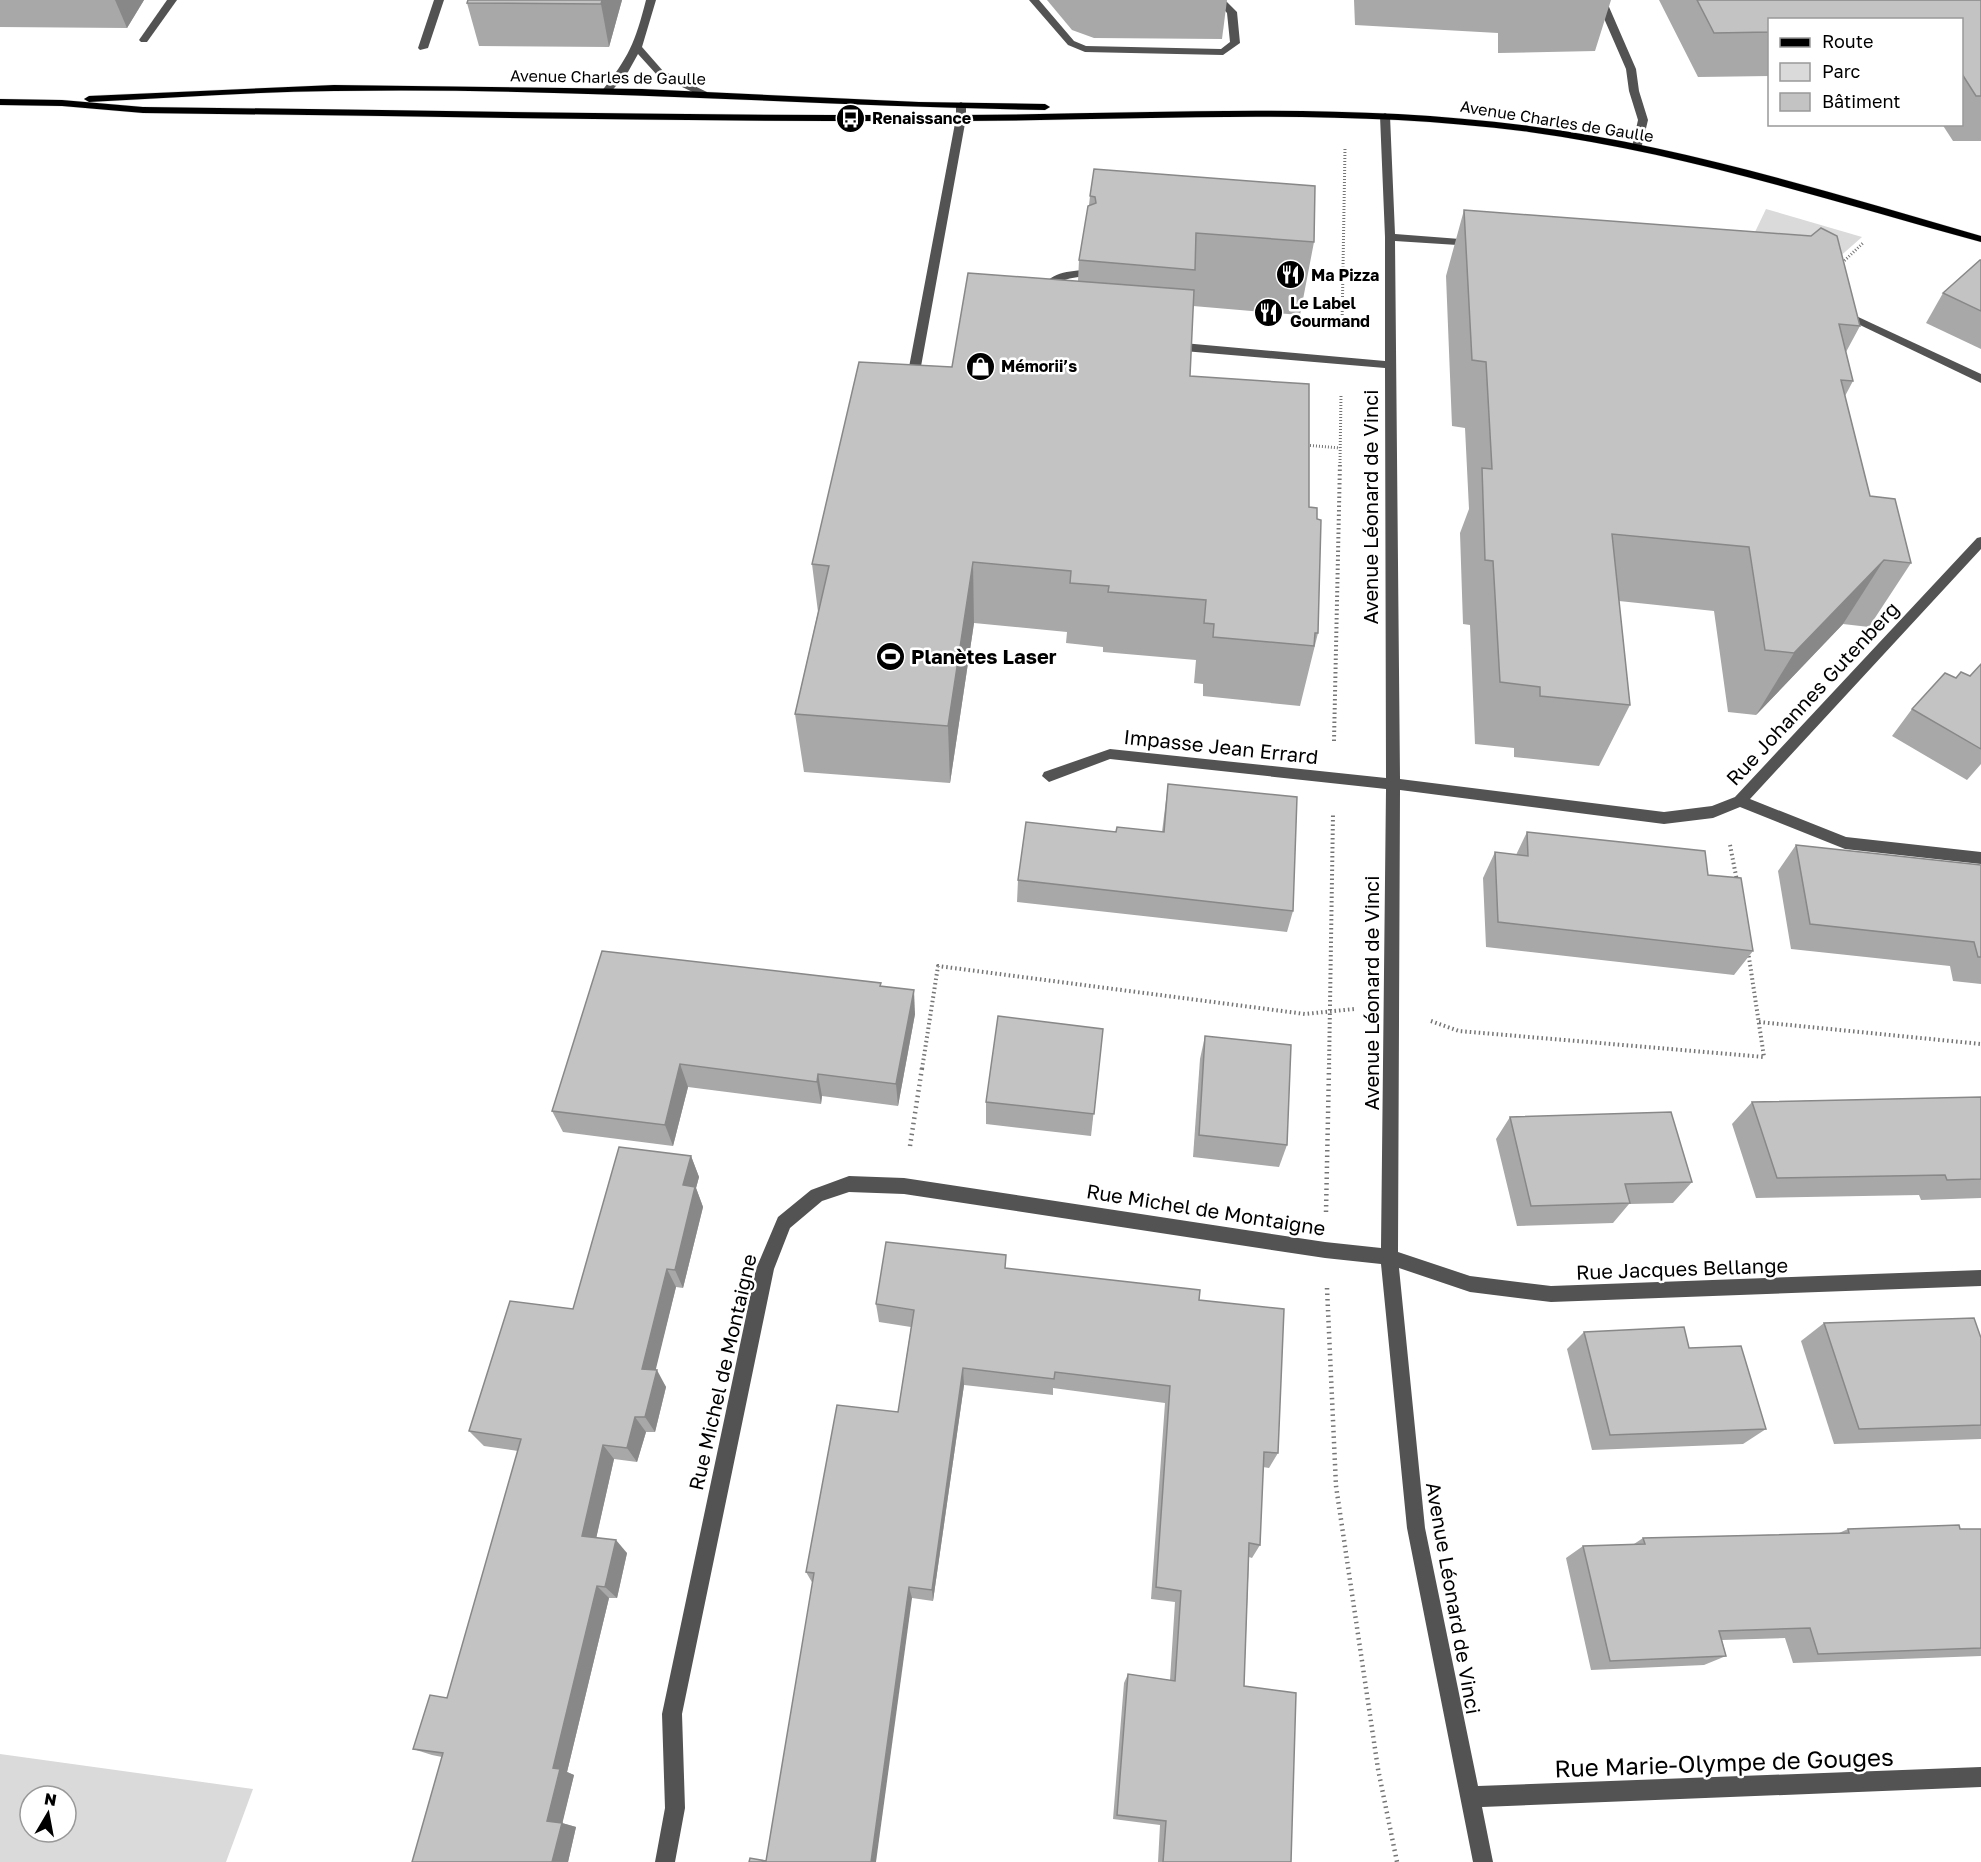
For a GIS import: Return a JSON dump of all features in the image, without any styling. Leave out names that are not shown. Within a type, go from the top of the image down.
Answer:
[{"type":"main road","name":"Avenue Charles de Gaulle","points":[[62,103],[104,97],[334,88],[704,94],[1061,107],[1153,113]]},
{"type":"main road","points":[[385,112],[422,104],[549,106],[569,104],[606,92]]},
{"type":"main road","name":"Avenue Charles de Gaulle","points":[[0,102],[62,103],[143,110],[961,118],[1153,113],[1385,116],[1526,129],[1637,147],[1781,181],[1981,239]]},
{"type":"street","points":[[144,40],[172,0]]},
{"type":"street","points":[[423,48],[439,0]]},
{"type":"street","points":[[606,92],[622,75],[638,48],[651,0]]},
{"type":"street","points":[[1034,0],[1071,43],[1084,49],[1222,52],[1235,43],[1232,12],[1220,0]]},
{"type":"street","points":[[1601,0],[1631,69],[1634,91],[1643,120],[1637,147]]},
{"type":"street","points":[[638,48],[660,73],[704,94]]},
{"type":"street","points":[[909,397],[961,118],[961,105]]},
{"type":"street","name":"Avenue Léonard de Vinci","points":[[1385,116],[1390,237],[1393,784],[1393,1007],[1389,1257],[1416,1528],[1483,1862]]},
{"type":"street","points":[[1390,237],[1483,244]]},
{"type":"street","points":[[1041,311],[1045,290],[1052,282],[1066,274],[1085,273]]},
{"type":"street","points":[[1832,308],[1981,379]]},
{"type":"street","points":[[1156,344],[1390,365]]},
{"type":"street","name":"Rue Johannes Gutenberg","points":[[1393,784],[1664,818],[1713,812],[1740,801],[1981,541]]},
{"type":"street","name":"Impasse Jean Errard","points":[[1049,776],[1110,754],[1393,784]]},
{"type":"street","points":[[1740,801],[1845,843],[1981,858]]},
{"type":"street","name":"Rue Michel de Montaigne","points":[[665,1862],[675,1808],[672,1714],[765,1269],[784,1223],[817,1195],[849,1184],[904,1186],[1325,1250],[1389,1257]]},
{"type":"street","name":"Rue Jacques Bellange","points":[[1389,1257],[1470,1284],[1551,1294],[1981,1278]]},
{"type":"street","name":"Rue Marie-Olympe de Gouges","points":[[1469,1797],[1981,1777]]},
{"type":"path","points":[[1345,139],[1325,1250],[1336,1486],[1378,1769],[1397,1862]]},
{"type":"path","points":[[1834,263],[1843,261],[1865,241]]},
{"type":"path","points":[[1295,444],[1340,448]]},
{"type":"path","points":[[1713,812],[1731,848],[1737,883]]},
{"type":"path","points":[[904,1186],[938,966],[1305,1014],[1330,1010],[1393,1007],[1459,1031],[1764,1057],[1746,941]]},
{"type":"path","points":[[1759,1022],[1981,1044]]},
{"type":"green space","points":[[1766,209],[1862,237],[1837,259],[1744,255]]},
{"type":"green space","points":[[0,1754],[253,1789],[226,1862],[0,1862]]},
{"type":"building","points":[[468,0],[602,0],[601,4],[467,3]]},
{"type":"building","points":[[1697,0],[1981,0],[1981,96],[1976,96],[1963,76],[1963,18],[1768,18],[1768,32],[1714,33]]},
{"type":"building","points":[[1094,169],[1315,186],[1314,242],[1196,233],[1195,270],[1079,260],[1088,206],[1096,203],[1095,197],[1090,196]]},
{"type":"building","points":[[1464,210],[1811,236],[1821,228],[1837,236],[1860,326],[1839,324],[1853,381],[1841,380],[1870,496],[1895,499],[1911,563],[1884,560],[1794,653],[1765,650],[1749,547],[1612,534],[1630,705],[1540,696],[1540,687],[1500,682],[1493,561],[1485,560],[1482,468],[1492,469],[1486,362],[1472,360]]},
{"type":"building","points":[[1981,260],[1981,311],[1943,293]]},
{"type":"building","points":[[968,273],[1194,290],[1190,376],[1309,384],[1309,507],[1317,508],[1317,519],[1321,520],[1318,633],[1315,633],[1314,646],[1213,637],[1214,624],[1204,623],[1206,600],[1108,592],[1109,586],[1070,583],[1071,571],[973,562],[948,726],[795,714],[829,566],[812,564],[859,362],[952,367]]},
{"type":"building","points":[[1981,664],[1981,749],[1912,709],[1945,673],[1956,678],[1961,672],[1970,676]]},
{"type":"building","points":[[1168,784],[1297,797],[1293,911],[1018,880],[1026,822],[1116,832],[1117,827],[1164,832]]},
{"type":"building","points":[[1527,832],[1705,851],[1708,875],[1741,878],[1753,951],[1498,922],[1495,852],[1528,856]]},
{"type":"building","points":[[1796,845],[1981,865],[1981,957],[1978,957],[1974,942],[1810,924]]},
{"type":"building","points":[[602,951],[881,983],[880,986],[914,990],[896,1084],[818,1074],[817,1082],[680,1064],[665,1125],[552,1111]]},
{"type":"building","points":[[998,1016],[1103,1029],[1094,1114],[986,1102]]},
{"type":"building","points":[[1205,1036],[1291,1045],[1287,1145],[1199,1135]]},
{"type":"building","points":[[1981,1097],[1981,1179],[1947,1180],[1945,1175],[1777,1178],[1752,1102]]},
{"type":"building","points":[[1671,1112],[1692,1182],[1625,1184],[1630,1203],[1531,1206],[1510,1117]]},
{"type":"building","points":[[619,1147],[691,1156],[683,1185],[695,1187],[675,1270],[667,1269],[642,1369],[657,1370],[645,1417],[635,1417],[627,1448],[603,1445],[582,1536],[616,1540],[605,1587],[597,1586],[553,1768],[560,1769],[547,1821],[562,1823],[552,1862],[412,1862],[443,1753],[413,1749],[430,1695],[447,1698],[521,1439],[469,1431],[510,1301],[573,1309]]},
{"type":"building","points":[[886,1242],[1006,1255],[1005,1268],[1200,1290],[1199,1300],[1284,1309],[1278,1453],[1264,1452],[1260,1545],[1249,1543],[1244,1686],[1296,1693],[1291,1862],[1163,1862],[1166,1821],[1117,1815],[1128,1674],[1175,1681],[1181,1591],[1156,1587],[1170,1386],[1055,1372],[1054,1379],[963,1368],[932,1590],[909,1587],[871,1862],[749,1862],[750,1858],[766,1861],[814,1573],[806,1572],[837,1405],[898,1412],[914,1310],[876,1304]]},
{"type":"building","points":[[1974,1318],[1981,1338],[1981,1425],[1859,1429],[1824,1323]]},
{"type":"building","points":[[1684,1327],[1689,1348],[1741,1346],[1766,1429],[1610,1435],[1584,1332]]},
{"type":"building","points":[[1959,1525],[1960,1529],[1981,1529],[1981,1648],[1818,1654],[1810,1628],[1719,1631],[1726,1656],[1610,1661],[1583,1546],[1645,1544],[1643,1538],[1849,1533],[1848,1529]]},
{"type":"place","name":"Renaissance","points":[[851,118]]},
{"type":"place","name":"Ma Pizza","points":[[1290,275]]},
{"type":"place","name":"Le Label Gourmand","points":[[1269,312]]},
{"type":"place","name":"Mémorii’s","points":[[980,366]]},
{"type":"place","name":"Planètes Laser","points":[[890,656]]}]
